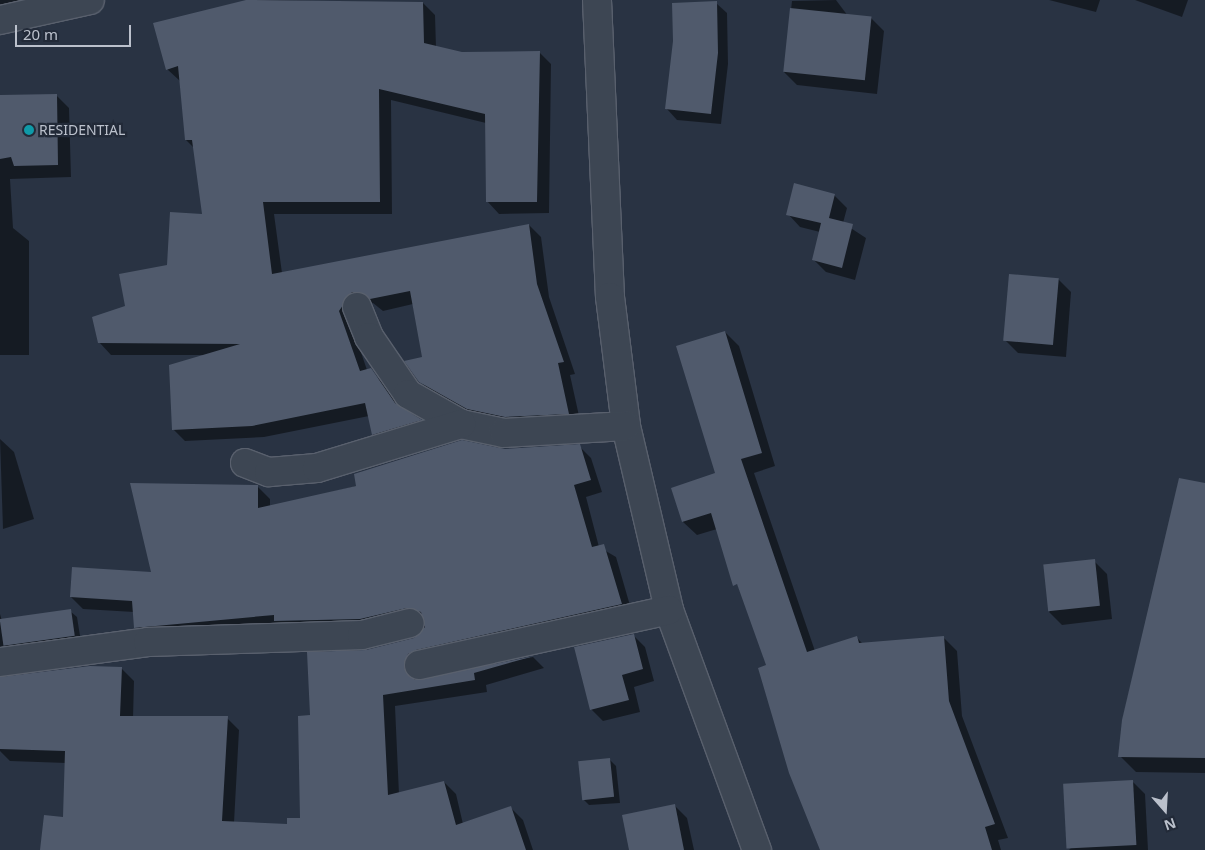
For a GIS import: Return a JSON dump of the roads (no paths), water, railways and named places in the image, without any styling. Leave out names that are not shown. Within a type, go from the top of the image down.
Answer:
[{"type":"street","points":[[0,20],[90,0]]},
{"type":"street","points":[[596,0],[610,297],[626,426],[669,610],[757,850]]},
{"type":"street","points":[[357,307],[369,337],[408,394],[461,424],[504,433],[626,426]]},
{"type":"street","points":[[244,463],[269,472],[317,468],[461,424]]},
{"type":"street","points":[[418,665],[669,610]]},
{"type":"street","points":[[0,662],[148,642],[362,635],[410,623]]},
{"type":"place","name":"RESIDENTIAL","points":[[29,130]]}]
